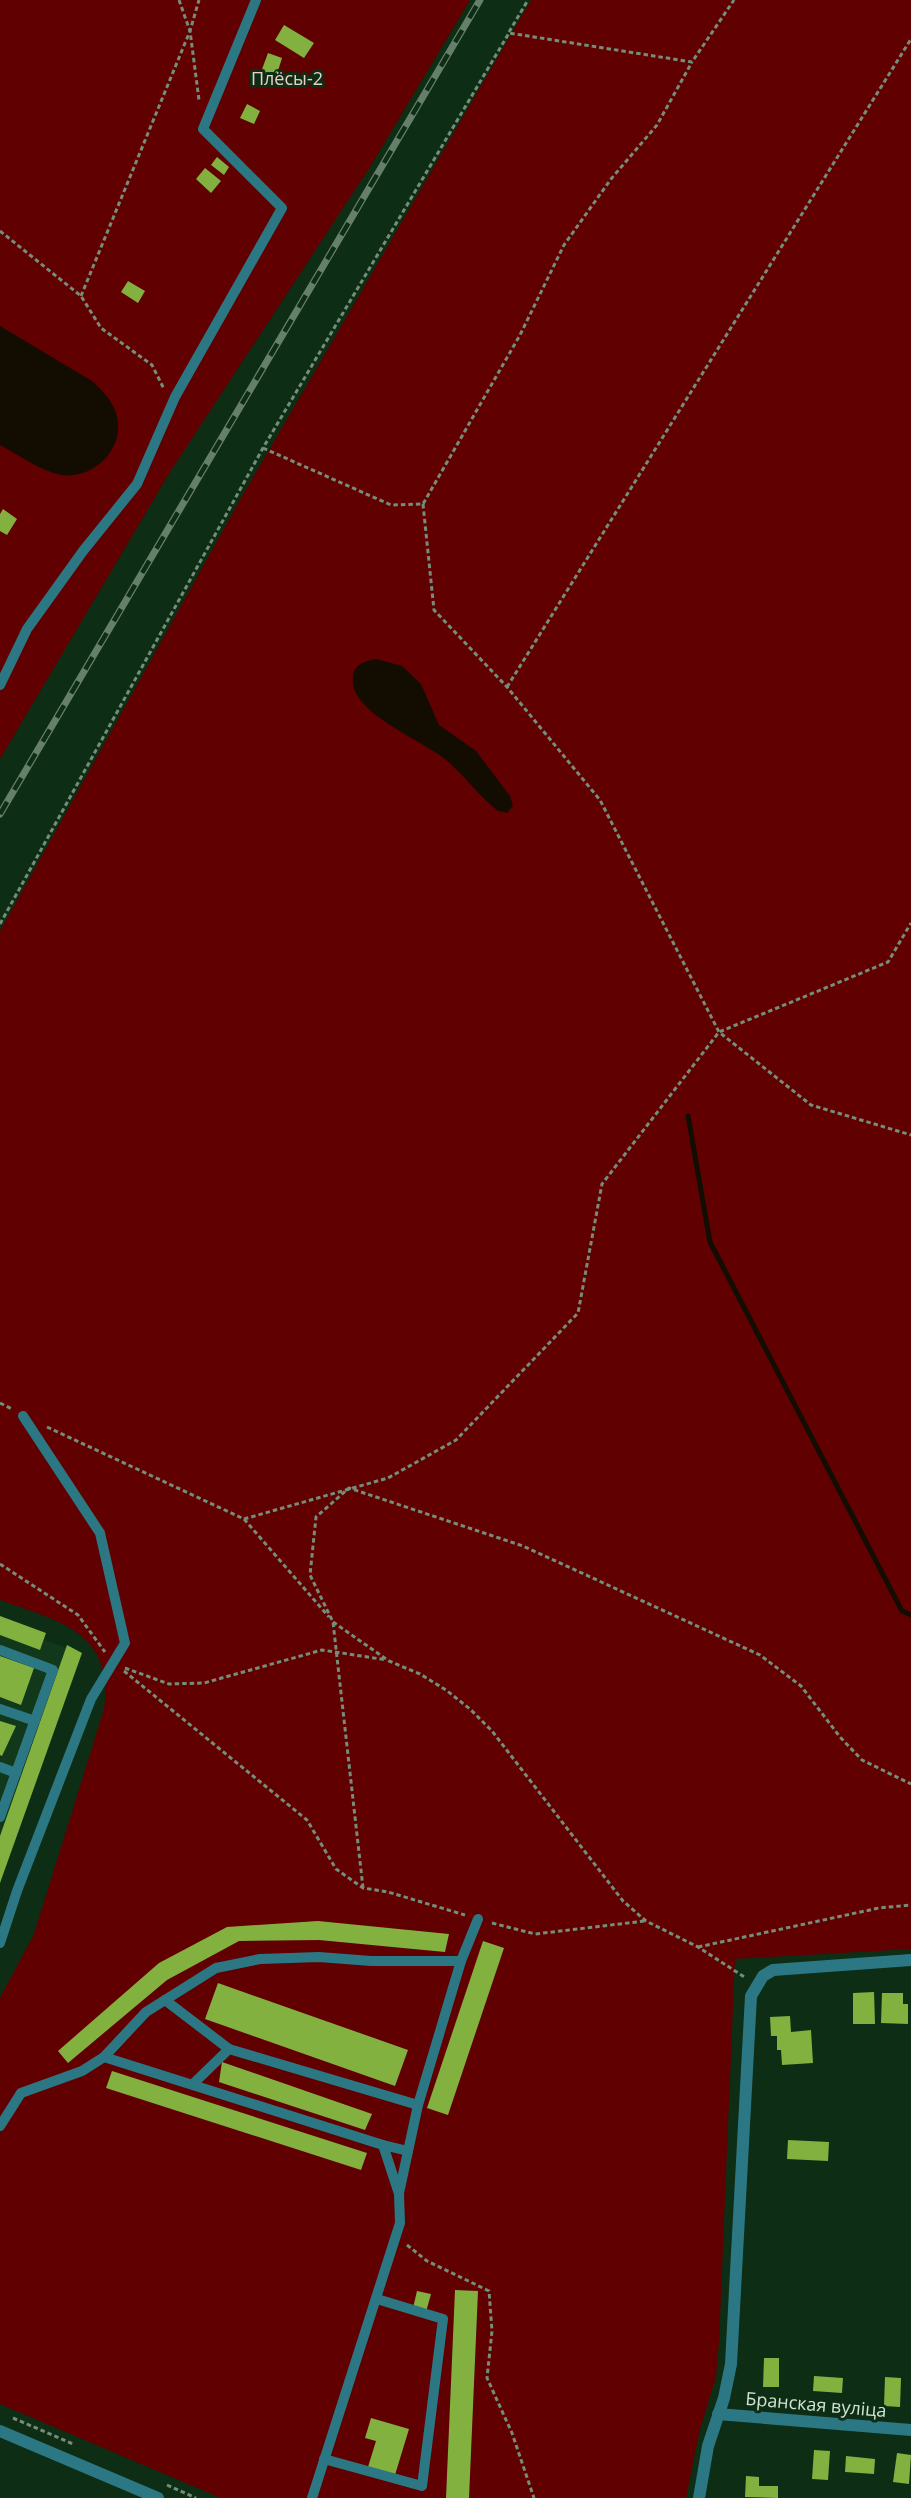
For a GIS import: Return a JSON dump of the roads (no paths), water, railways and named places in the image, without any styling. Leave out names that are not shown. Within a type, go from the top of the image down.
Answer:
[{"type":"street","points":[[699,2498],[708,2446],[724,2398],[731,2364],[751,1996],[756,1984],[773,1970],[911,1960]]},
{"type":"street","name":"Бранская вуліца","points":[[718,2414],[911,2430]]},
{"type":"street","points":[[0,2431],[158,2498]]},
{"type":"lane","points":[[0,685],[27,629],[83,551],[137,484],[176,397],[282,208],[202,129],[256,0]]},
{"type":"lane","points":[[0,1943],[17,1891],[91,1699],[124,1643],[100,1533],[23,1416]]},
{"type":"lane","points":[[0,1650],[53,1670],[0,1817]]},
{"type":"lane","points":[[0,1708],[35,1721]]},
{"type":"lane","points":[[0,1767],[16,1773]]},
{"type":"lane","points":[[312,2498],[397,2236],[400,2223],[399,2194],[418,2105],[461,1961],[478,1919]]},
{"type":"lane","points":[[0,2126],[21,2093],[82,2072],[104,2057],[146,2012],[216,1968],[260,1959],[319,1957],[371,1961],[461,1961]]},
{"type":"lane","points":[[165,2000],[229,2049],[418,2105]]},
{"type":"lane","points":[[193,2084],[229,2049]]},
{"type":"lane","points":[[104,2057],[408,2151]]},
{"type":"lane","points":[[383,2145],[399,2194]]},
{"type":"lane","points":[[324,2459],[423,2486],[443,2319],[377,2299]]},
{"type":"waterway","points":[[688,1116],[710,1242],[902,1611],[911,1615]]},
{"type":"railway","points":[[0,814],[480,0]]},
{"type":"park label","name":"Плёсы-2","points":[[287,78]]}]
